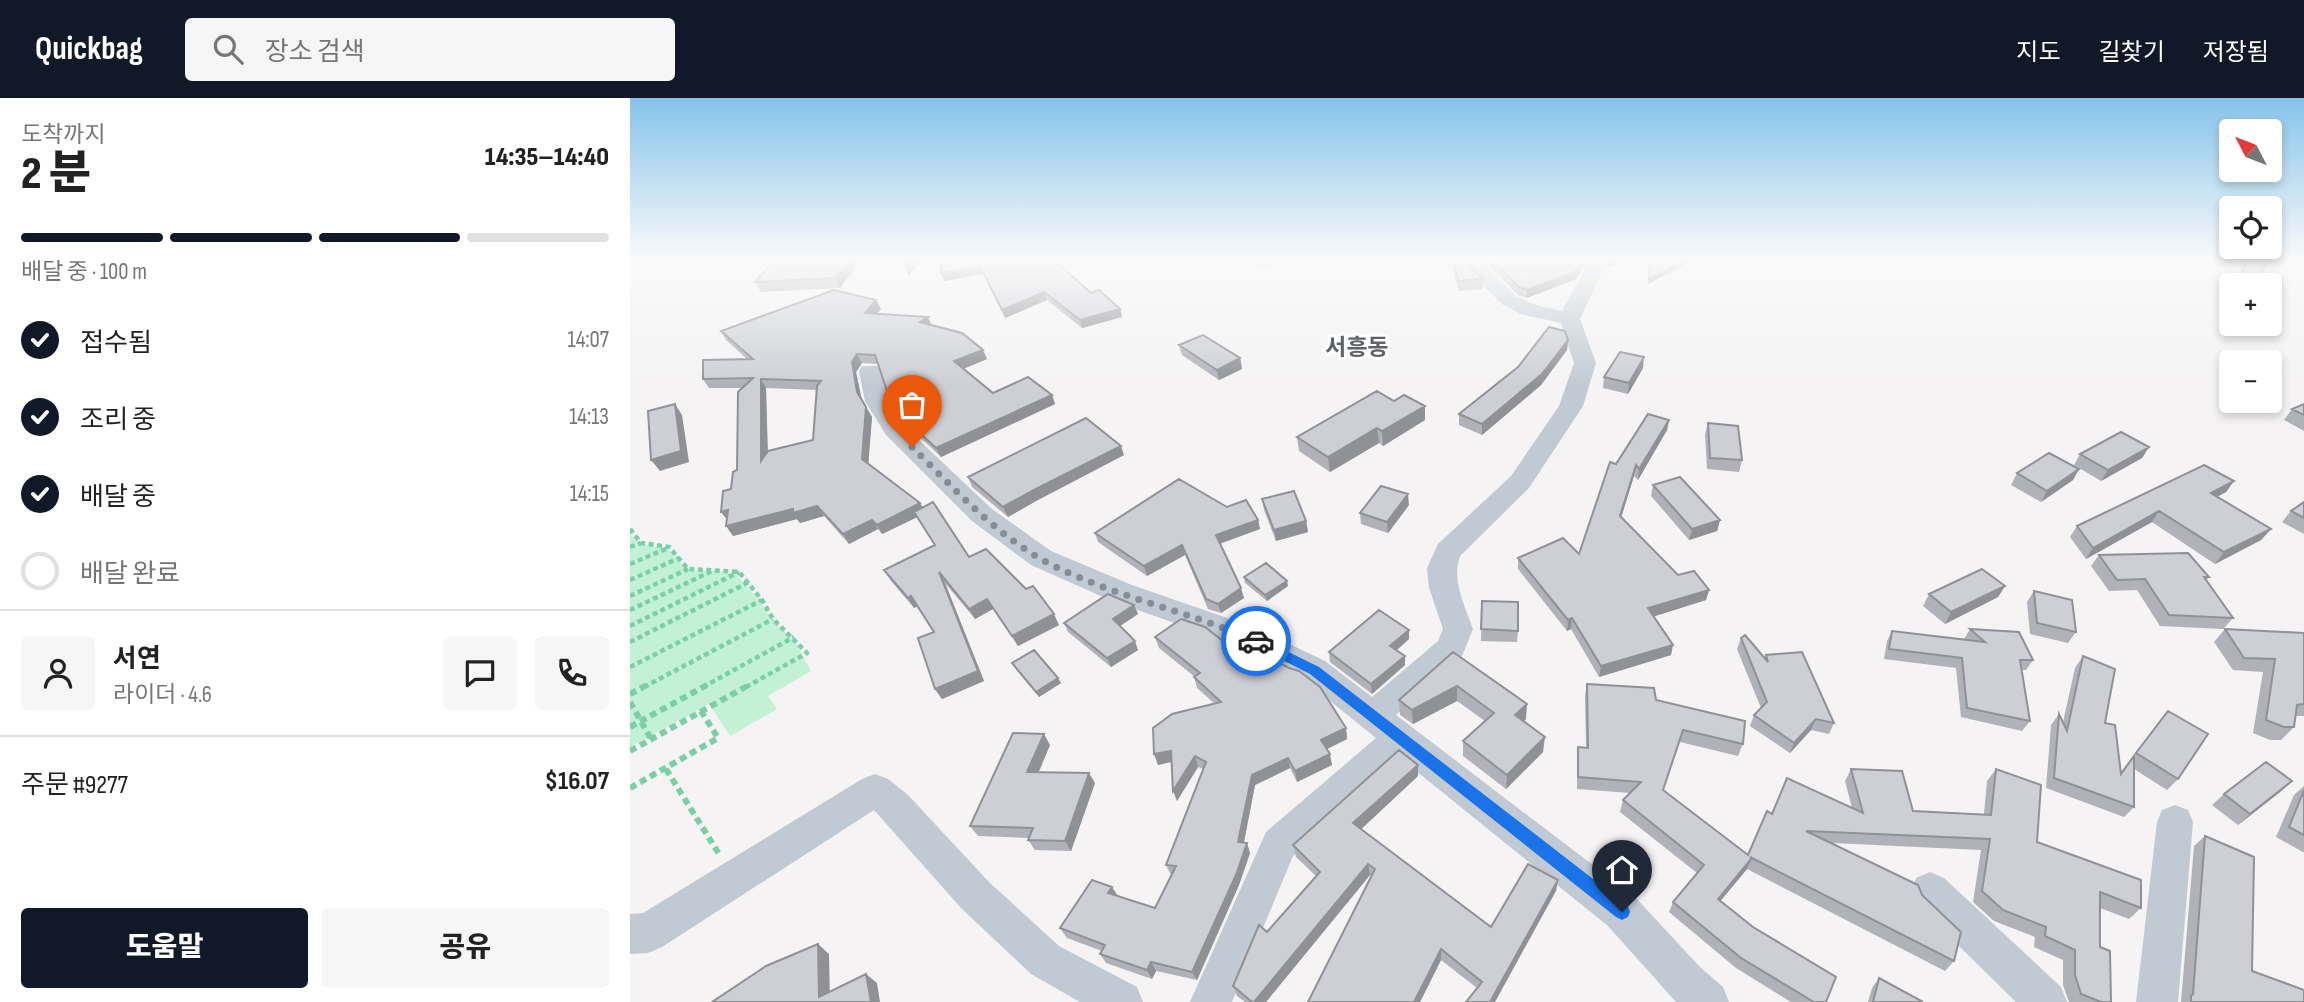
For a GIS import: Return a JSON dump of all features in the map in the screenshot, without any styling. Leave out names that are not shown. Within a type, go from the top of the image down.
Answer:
[{"type":"street","points":[[1511,302],[1520,308],[1570,319]]},
{"type":"street","points":[[1211,1002],[1279,844],[1385,728],[1451,648],[1458,629],[1444,587],[1441,568],[1448,551],[1520,482],[1571,406],[1586,363],[1570,319],[1576,302]]},
{"type":"street","points":[[870,371],[877,401],[895,430],[982,515],[1041,558],[1122,593],[1245,636],[1314,670],[1622,912],[1685,982],[1708,1002]]},
{"type":"street","points":[[630,934],[648,933],[875,790],[894,805],[975,895],[1045,960],[1122,1002]]},
{"type":"street","points":[[2157,1002],[2175,822]]},
{"type":"street","points":[[1930,891],[2046,1002]]},
{"type":"path","points":[[631,533],[641,543]]},
{"type":"path","points":[[630,547],[641,543],[669,547],[688,569]]},
{"type":"path","points":[[630,564],[669,547]]},
{"type":"path","points":[[630,580],[680,558]]},
{"type":"path","points":[[630,596],[688,569],[739,572],[749,582],[773,619],[794,637],[807,653],[630,751]]},
{"type":"path","points":[[630,610],[716,569]]},
{"type":"path","points":[[630,626],[739,572]]},
{"type":"path","points":[[630,642],[749,582]]},
{"type":"path","points":[[630,667],[762,600]]},
{"type":"path","points":[[630,694],[773,619]]},
{"type":"path","points":[[630,727],[794,637]]},
{"type":"path","points":[[630,702],[652,739]]},
{"type":"path","points":[[630,788],[718,738],[701,711]]},
{"type":"path","points":[[666,769],[706,831]]},
{"type":"green space","points":[[630,534],[640,544],[668,549],[687,571],[718,571],[737,575],[761,603],[772,621],[794,640],[811,671],[768,696],[777,709],[730,736],[709,704],[630,747]]},
{"type":"building","points":[[800,302],[874,302],[865,313],[928,317],[920,322],[962,333],[983,350],[954,361],[993,393],[1028,377],[1052,395],[936,448],[901,415],[887,391],[875,355],[857,354],[852,362],[857,392],[866,407],[862,459],[920,503],[877,525],[872,520],[843,534],[817,506],[793,513],[793,509],[726,526],[728,510],[721,512],[723,491],[731,489],[733,472],[737,470],[738,392],[753,378],[703,379],[703,360],[753,359],[721,331]],"holes":[[[761,379],[821,381],[817,386],[813,440],[768,451],[761,461]]]},
{"type":"building","points":[[998,302],[1020,302],[1002,310]]},
{"type":"building","points":[[1057,302],[1112,302],[1120,309],[1080,320]]},
{"type":"building","points":[[1549,327],[1565,331],[1568,340],[1542,374],[1482,424],[1459,414],[1518,367]]},
{"type":"building","points":[[1203,335],[1240,358],[1217,370],[1179,345]]},
{"type":"building","points":[[1620,352],[1644,357],[1629,383],[1604,377]]},
{"type":"building","points":[[1377,391],[1394,401],[1404,395],[1425,406],[1382,431],[1377,428],[1328,457],[1297,437]]},
{"type":"building","points":[[675,404],[681,451],[651,460],[648,411]]},
{"type":"building","points":[[2304,404],[2304,415],[2292,409]]},
{"type":"building","points":[[1648,414],[1669,420],[1639,469],[1636,465],[1620,516],[1678,575],[1694,571],[1709,590],[1648,608],[1673,645],[1601,666],[1572,618],[1568,620],[1518,558],[1563,538],[1579,554],[1610,462],[1616,464]]},
{"type":"building","points":[[1086,418],[1121,446],[1003,507],[968,477]]},
{"type":"building","points":[[1708,423],[1738,426],[1742,460],[1710,458]]},
{"type":"building","points":[[2121,432],[2149,447],[2108,470],[2080,454]]},
{"type":"building","points":[[2049,453],[2079,469],[2047,491],[2017,473]]},
{"type":"building","points":[[2204,465],[2234,481],[2211,493],[2271,529],[2224,552],[2159,511],[2093,548],[2077,526]]},
{"type":"building","points":[[1680,477],[1720,520],[1692,529],[1653,485]]},
{"type":"building","points":[[1179,479],[1227,507],[1246,500],[1258,520],[1216,535],[1241,588],[1218,604],[1206,599],[1182,545],[1144,566],[1095,533]]},
{"type":"building","points":[[1381,486],[1408,494],[1387,522],[1360,513]]},
{"type":"building","points":[[1294,491],[1306,521],[1274,530],[1262,499]]},
{"type":"building","points":[[933,502],[969,557],[986,549],[1026,589],[1033,586],[1054,614],[1012,636],[987,599],[969,609],[939,572],[978,671],[935,689],[918,638],[934,632],[911,596],[908,598],[884,570],[935,545],[914,512]]},
{"type":"building","points":[[2304,502],[2304,518],[2291,511]]},
{"type":"building","points":[[2188,553],[2209,577],[2204,577],[2233,618],[2169,615],[2145,579],[2117,580],[2099,555]]},
{"type":"building","points":[[1266,563],[1287,581],[1265,595],[1244,577]]},
{"type":"building","points":[[1982,569],[2005,586],[1951,612],[1929,594]]},
{"type":"building","points":[[2034,591],[2072,600],[2076,632],[2037,623]]},
{"type":"building","points":[[1108,594],[1134,605],[1113,619],[1135,641],[1107,658],[1064,623]]},
{"type":"building","points":[[1482,601],[1518,602],[1518,631],[1481,629]]},
{"type":"building","points":[[1379,610],[1409,630],[1390,646],[1405,656],[1371,684],[1329,652]]},
{"type":"building","points":[[1181,619],[1205,627],[1233,649],[1243,642],[1299,671],[1320,687],[1346,728],[1321,740],[1330,754],[1295,771],[1288,758],[1252,775],[1238,842],[1247,843],[1236,875],[1192,972],[1151,962],[1147,970],[1100,954],[1105,945],[1060,928],[1092,880],[1112,887],[1108,893],[1155,908],[1176,866],[1166,865],[1206,762],[1195,756],[1173,791],[1171,751],[1154,754],[1153,728],[1172,714],[1221,702],[1194,677],[1200,673],[1155,637]]},
{"type":"building","points":[[1970,629],[2019,632],[2033,660],[2020,660],[2030,721],[1967,708],[1962,658],[1889,649],[1892,631],[1985,642]]},
{"type":"building","points":[[2225,629],[2304,633],[2304,704],[2297,705],[2294,727],[2284,727],[2266,720],[2275,659],[2244,658]]},
{"type":"building","points":[[1745,635],[1768,662],[1766,655],[1802,652],[1834,723],[1816,719],[1794,743],[1754,715],[1767,702],[1741,638]]},
{"type":"building","points":[[1034,650],[1058,678],[1036,692],[1012,663]]},
{"type":"building","points":[[1453,652],[1527,704],[1515,715],[1545,737],[1507,775],[1463,741],[1494,713],[1457,686],[1412,710],[1399,700]]},
{"type":"building","points":[[2083,656],[2115,669],[2105,723],[2115,725],[2121,774],[2134,756],[2134,807],[2054,778],[2059,714],[2067,731]]},
{"type":"building","points":[[1587,684],[1654,688],[1656,700],[1745,721],[1743,744],[1683,730],[1663,790],[1748,855],[1767,811],[1772,814],[1787,778],[1863,813],[1851,769],[1902,771],[1913,811],[1991,815],[1996,769],[2041,785],[2037,842],[2141,880],[2141,908],[2100,892],[2100,947],[2110,951],[2111,1002],[2101,1002],[2081,994],[2075,975],[2075,950],[2045,936],[2046,927],[2003,910],[1982,891],[1990,839],[1806,831],[1918,885],[1922,895],[1961,932],[1954,961],[1752,858],[1718,899],[1753,927],[1836,977],[1826,1002],[1814,1002],[1741,958],[1673,902],[1704,865],[1623,800],[1641,782],[1578,777],[1578,747],[1588,748]]},
{"type":"building","points":[[2168,711],[2208,734],[2178,779],[2136,753]]},
{"type":"building","points":[[1013,733],[1044,734],[1027,772],[1089,773],[1065,841],[1028,840],[1033,828],[970,826]]},
{"type":"building","points":[[1399,750],[1418,765],[1353,823],[1491,927],[1528,864],[1558,880],[1490,1002],[1466,1002],[1482,982],[1441,949],[1414,1002],[1308,1002],[1375,869],[1368,864],[1252,1002],[1233,986],[1259,925],[1267,932],[1320,872],[1293,845]]},
{"type":"building","points":[[2266,762],[2292,781],[2250,814],[2224,794]]},
{"type":"building","points":[[2304,790],[2304,835],[2289,827]]},
{"type":"building","points":[[2205,836],[2254,857],[2252,971],[2304,990],[2304,1002],[2191,1002]]},
{"type":"building","points":[[818,944],[819,997],[866,974],[871,1002],[712,1002],[766,966]]},
{"type":"building","points":[[1879,978],[1923,1002],[1873,1002]]},
{"type":"way so far","points":[[912,447],[982,515],[1041,558],[1122,593],[1256,641]]},
{"type":"district","name":"서흥동","points":[[1357,347]]},
{"type":"route","points":[[1256,641],[1314,670],[1398,739],[1622,912]]}]
